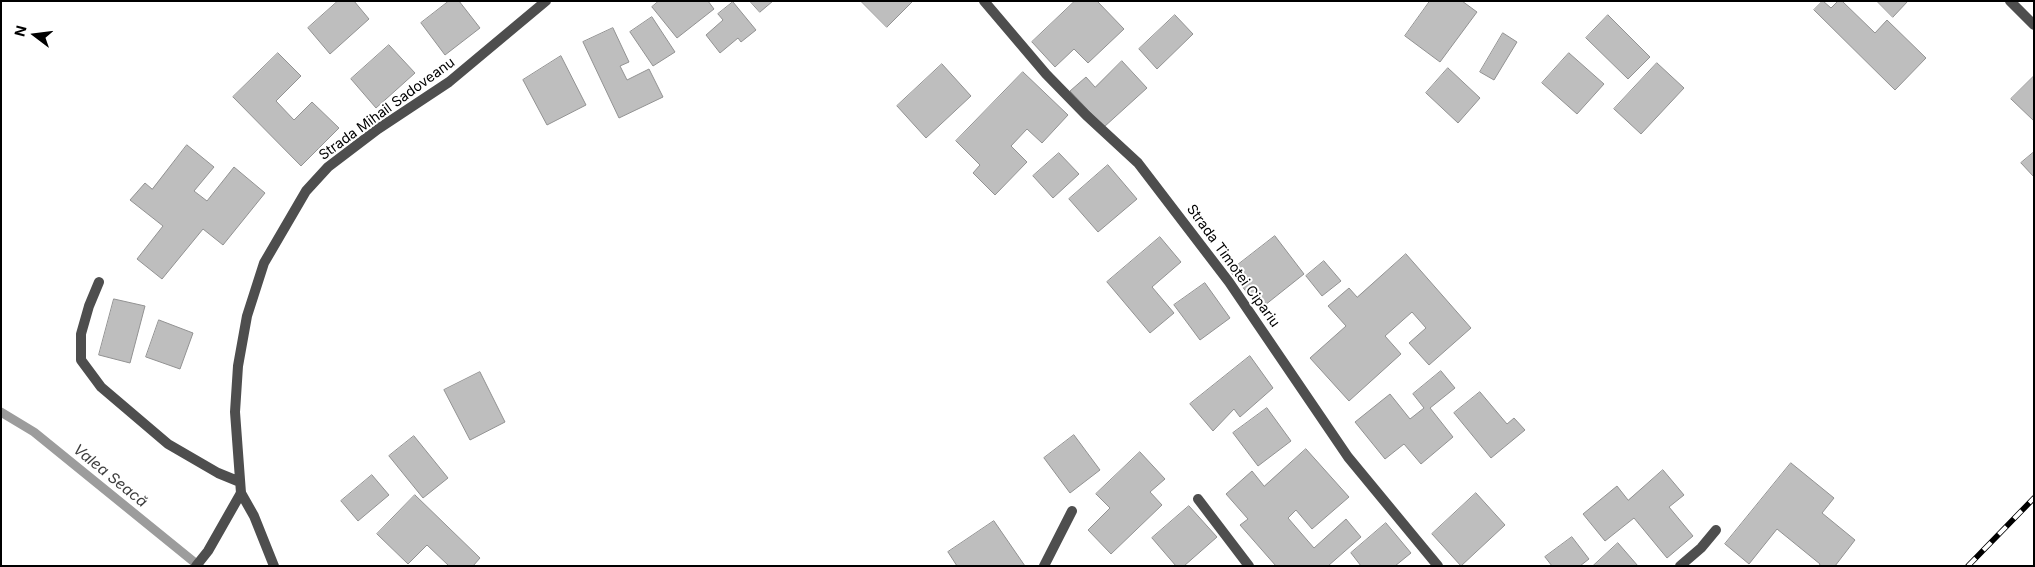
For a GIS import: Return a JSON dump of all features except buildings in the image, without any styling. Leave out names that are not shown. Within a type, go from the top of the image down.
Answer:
[{"type":"street","name":"Strada Mihail Sadoveanu","points":[[241,488],[234,412],[238,366],[247,316],[264,263],[306,191],[328,167],[378,129],[449,82],[546,1]]},
{"type":"street","name":"Strada Timotei Cipariu","points":[[984,1],[1046,74],[1086,115],[1138,163],[1229,282],[1348,457],[1438,566]]},
{"type":"street","points":[[2010,1],[2034,25]]},
{"type":"street","points":[[99,282],[89,306],[81,334],[81,360],[101,387],[168,444],[241,488],[274,566]]},
{"type":"street","points":[[196,566],[208,551],[241,488]]},
{"type":"street","points":[[1198,499],[1249,566]]},
{"type":"street","points":[[1044,566],[1072,511]]},
{"type":"street","points":[[1680,566],[1701,548],[1716,530]]},
{"type":"waterway","name":"Valea Seacă","points":[[1,412],[34,432],[199,566]]},
{"type":"railway","points":[[1968,566],[2034,498]]}]
